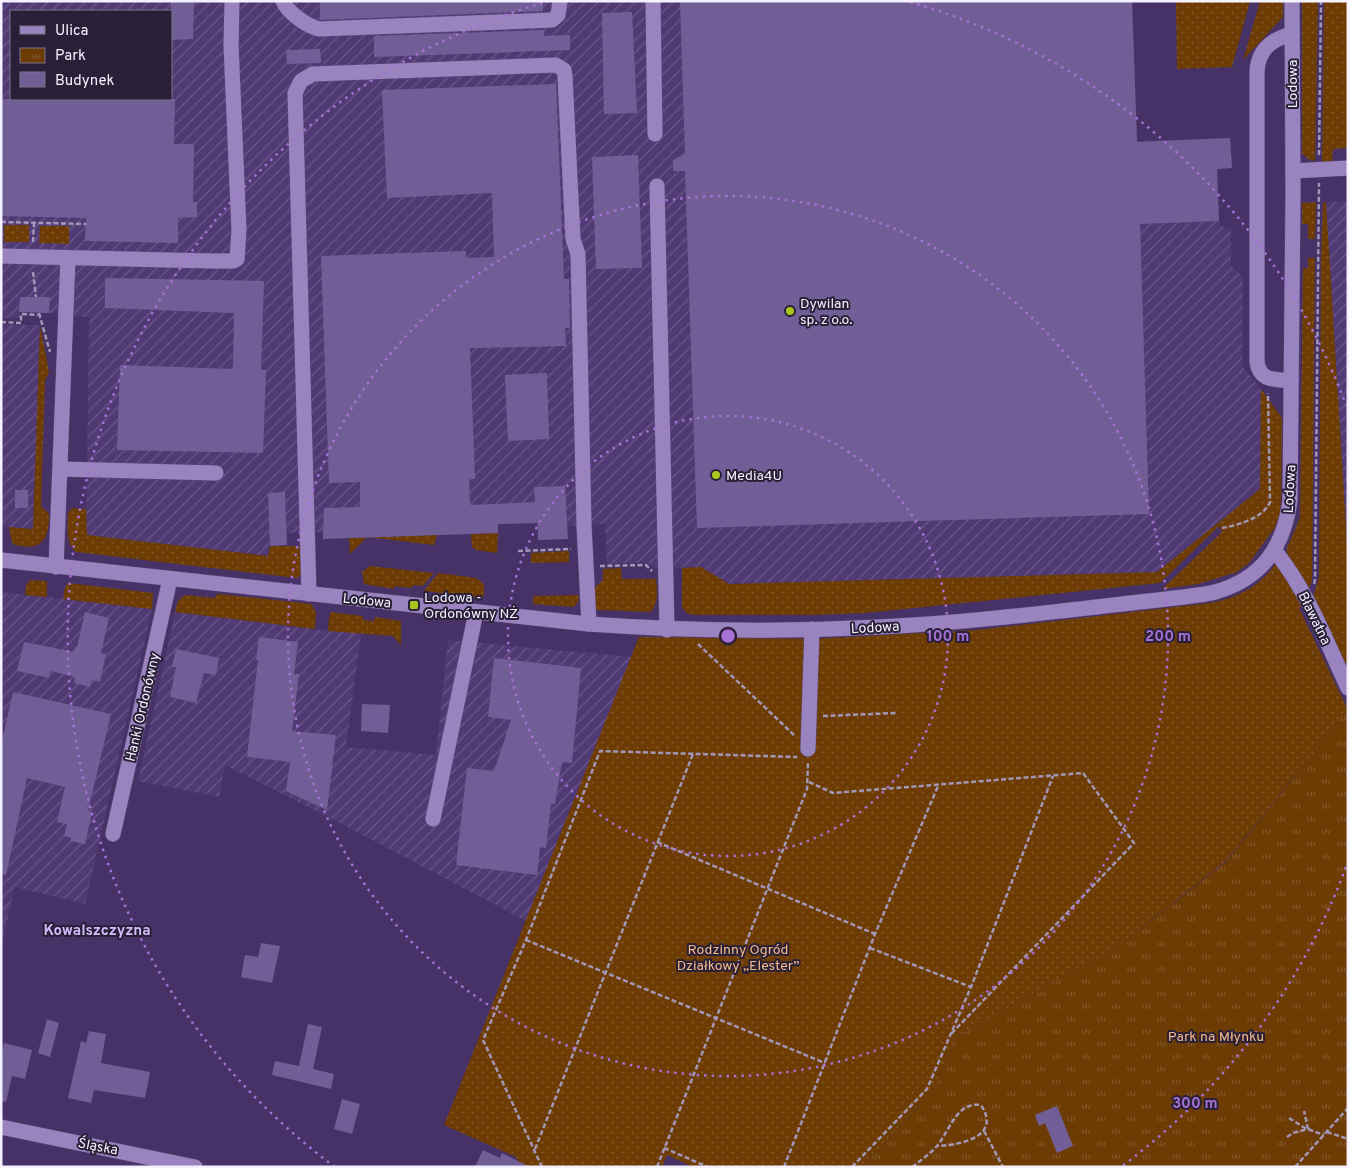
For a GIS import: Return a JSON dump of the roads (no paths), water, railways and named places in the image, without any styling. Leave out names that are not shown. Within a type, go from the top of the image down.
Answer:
[{"type":"street","points":[[1,256],[226,261],[237,259],[239,230],[231,45],[232,1]]},
{"type":"street","points":[[283,1],[288,9],[311,27],[319,29],[552,20],[558,16],[560,1]]},
{"type":"street","points":[[653,1],[655,134]]},
{"type":"street","name":"Lodowa","points":[[1,560],[588,624],[675,630],[812,629],[948,622],[1214,592],[1241,581],[1259,569],[1274,551],[1287,521],[1290,500],[1293,171],[1292,1]]},
{"type":"street","points":[[1291,381],[1264,378],[1258,371],[1256,362],[1257,64],[1262,53],[1277,38],[1292,34]]},
{"type":"street","points":[[309,594],[295,94],[301,81],[313,74],[556,65],[564,70],[566,76],[573,239],[578,254],[588,624]]},
{"type":"street","points":[[1293,171],[1348,168]]},
{"type":"street","points":[[658,186],[666,574],[675,630]]},
{"type":"street","points":[[56,567],[68,258]]},
{"type":"street","points":[[60,469],[216,473]]},
{"type":"street","name":"Bławatna","points":[[1274,551],[1288,568],[1308,601],[1348,688]]},
{"type":"street","name":"Hanki Ordonówny","points":[[113,834],[170,579]]},
{"type":"street","points":[[433,819],[476,612]]},
{"type":"street","points":[[808,753],[812,629]]},
{"type":"street","name":"Śląska","points":[[1,1127],[144,1161],[195,1167]]},
{"type":"place","name":"Dywilan sp. z o.o.","points":[[790,311]]},
{"type":"place","name":"Media4U","points":[[716,475]]},
{"type":"place","name":"Lodowa - Ordonówny NŻ","points":[[414,605]]},
{"type":"district","name":"Kowalszczyzna","points":[[97,930]]},
{"type":"park label","name":"Rodzinny Ogród Działkowy „Elester”","points":[[738,958]]},
{"type":"park label","name":"Park na Młynku","points":[[1216,1036]]}]
